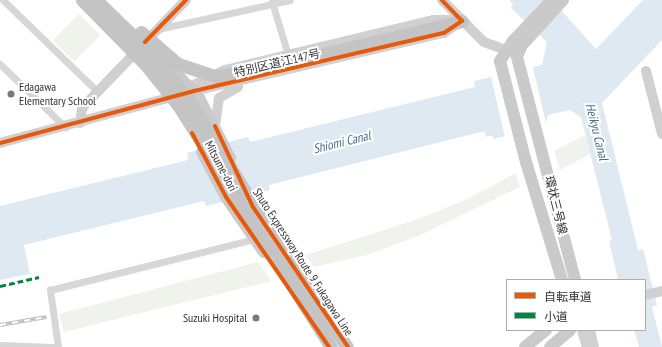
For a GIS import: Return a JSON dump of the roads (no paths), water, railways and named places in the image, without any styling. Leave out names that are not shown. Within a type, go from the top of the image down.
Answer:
[{"type":"highway","name":"Shuto Expressway Route 9 Fukagawa Line","points":[[82,0],[145,64],[178,105],[330,347]]},
{"type":"highway","name":"Shuto Expressway Route 9 Fukagawa Line","points":[[96,0],[153,55],[189,100],[275,240],[347,347]]},
{"type":"highway","points":[[106,0],[178,64],[216,76],[248,72],[462,21]]},
{"type":"highway","points":[[288,282],[337,347]]},
{"type":"main road","name":"Mitsume-dori","points":[[82,0],[136,51],[175,96],[192,133],[242,221],[330,347]]},
{"type":"main road","name":"Mitsume-dori","points":[[100,0],[192,89],[215,126],[253,207],[347,347]]},
{"type":"main road","points":[[504,51],[530,29],[559,1]]},
{"type":"main road","points":[[517,53],[530,29]]},
{"type":"main road","name":"環状三号線","points":[[504,51],[500,61],[502,72],[537,201],[562,279]]},
{"type":"main road","name":"環状三号線","points":[[517,53],[575,279]]},
{"type":"main road","points":[[537,201],[544,202],[554,196]]},
{"type":"main road","points":[[542,217],[547,211],[558,212]]},
{"type":"main road","points":[[526,347],[545,331]]},
{"type":"main road","points":[[550,347],[569,331]]},
{"type":"street","points":[[3,0],[98,91]]},
{"type":"street","points":[[158,29],[272,2],[290,0]]},
{"type":"street","points":[[442,0],[484,42],[504,51],[517,53]]},
{"type":"street","points":[[80,123],[82,108],[184,1]]},
{"type":"street","points":[[272,2],[288,55]]},
{"type":"street","name":"特別区道江147号","points":[[0,143],[80,123],[175,96],[192,89],[225,70],[433,20],[462,21]]},
{"type":"street","name":"特別区道江147号","points":[[192,89],[292,71],[444,33],[462,21]]},
{"type":"street","points":[[0,64],[65,127]]},
{"type":"street","name":"特別区道江147号","points":[[215,126],[215,106],[223,94],[292,71]]},
{"type":"street","points":[[646,71],[662,134]]},
{"type":"street","points":[[0,345],[56,347],[50,290],[255,239]]},
{"type":"street","points":[[646,288],[659,288]]},
{"type":"street","points":[[646,294],[659,288]]},
{"type":"street","points":[[582,331],[587,347]]},
{"type":"street","points":[[590,331],[594,347]]},
{"type":"water","points":[[509,0],[552,0],[596,49],[643,0],[662,0],[662,40],[602,103],[638,250],[643,249],[657,305],[652,307],[662,347],[639,347],[634,331],[646,331],[646,279],[618,279],[609,241],[612,240],[581,117],[570,110],[548,115],[545,126],[493,139],[492,135],[486,137],[485,131],[269,185],[270,190],[206,206],[204,201],[24,245],[30,274],[0,280],[0,206],[188,160],[187,153],[248,137],[250,142],[475,87],[474,81],[542,65],[547,42],[511,8],[513,4]]},
{"type":"railway","points":[[0,325],[46,317]]},
{"type":"place","name":"Edagawa Elementary School","points":[[11,94]]},
{"type":"place","name":"Suzuki Hospital","points":[[256,318]]},
{"type":"water label","name":"Heikyu Canal","points":[[596,132]]},
{"type":"water label","name":"Shiomi Canal","points":[[342,143]]}]
